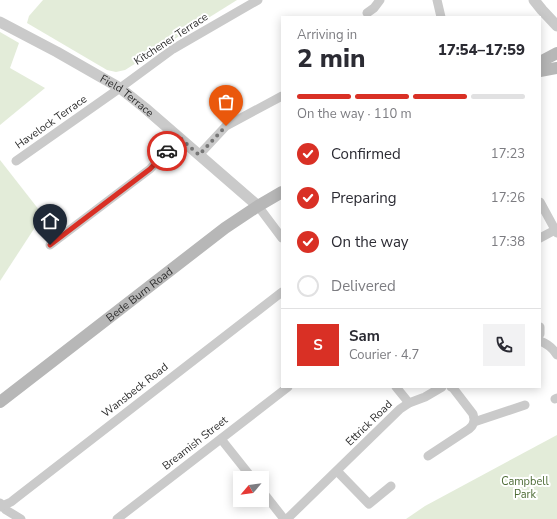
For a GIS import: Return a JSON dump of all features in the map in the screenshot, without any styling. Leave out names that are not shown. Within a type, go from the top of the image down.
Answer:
[{"type":"main road","points":[[541,61],[557,53]]},
{"type":"main road","points":[[541,71],[557,68]]},
{"type":"main road","name":"Bede Burn Road","points":[[0,402],[225,228],[281,193]]},
{"type":"street","name":"Kitchener Terrace","points":[[120,88],[173,49],[258,0]]},
{"type":"street","points":[[367,13],[374,8],[380,0]]},
{"type":"street","points":[[437,0],[441,16]]},
{"type":"street","points":[[534,0],[557,26]]},
{"type":"street","name":"Field Terrace","points":[[0,22],[120,88],[258,206]]},
{"type":"street","name":"Havelock Terrace","points":[[16,161],[120,88]]},
{"type":"street","points":[[199,155],[226,126],[281,97]]},
{"type":"street","points":[[50,245],[150,169],[179,137]]},
{"type":"street","points":[[541,204],[556,230],[541,238]]},
{"type":"street","points":[[258,206],[281,237]]},
{"type":"street","name":"Wansbeck Road","points":[[1,505],[16,498],[281,293]]},
{"type":"street","points":[[541,341],[551,347],[557,355]]},
{"type":"street","name":"Breamish Street","points":[[117,519],[287,388]]},
{"type":"street","points":[[397,388],[409,403]]},
{"type":"street","name":"Ettrick Road","points":[[286,519],[400,409],[440,388]]},
{"type":"street","points":[[428,456],[469,429],[474,422],[473,414],[453,388]]},
{"type":"street","points":[[474,422],[524,405]]},
{"type":"street","points":[[221,439],[246,471]]},
{"type":"street","points":[[337,471],[369,504],[391,486]]},
{"type":"street","points":[[269,499],[286,519]]},
{"type":"street","points":[[1,505],[6,510],[21,519]]},
{"type":"green space","points":[[43,0],[237,0],[125,70],[116,72],[107,70],[27,23],[29,16]]},
{"type":"green space","points":[[0,32],[19,43],[10,68],[45,88],[0,125]]},
{"type":"green space","points":[[0,160],[43,215],[0,281]]},
{"type":"green space","name":"Campbell Park","points":[[557,435],[557,519],[406,519],[425,506]]},
{"type":"way so far","points":[[167,151],[179,137],[199,155],[226,126]]},
{"type":"route","points":[[50,245],[150,169],[167,151]]}]
